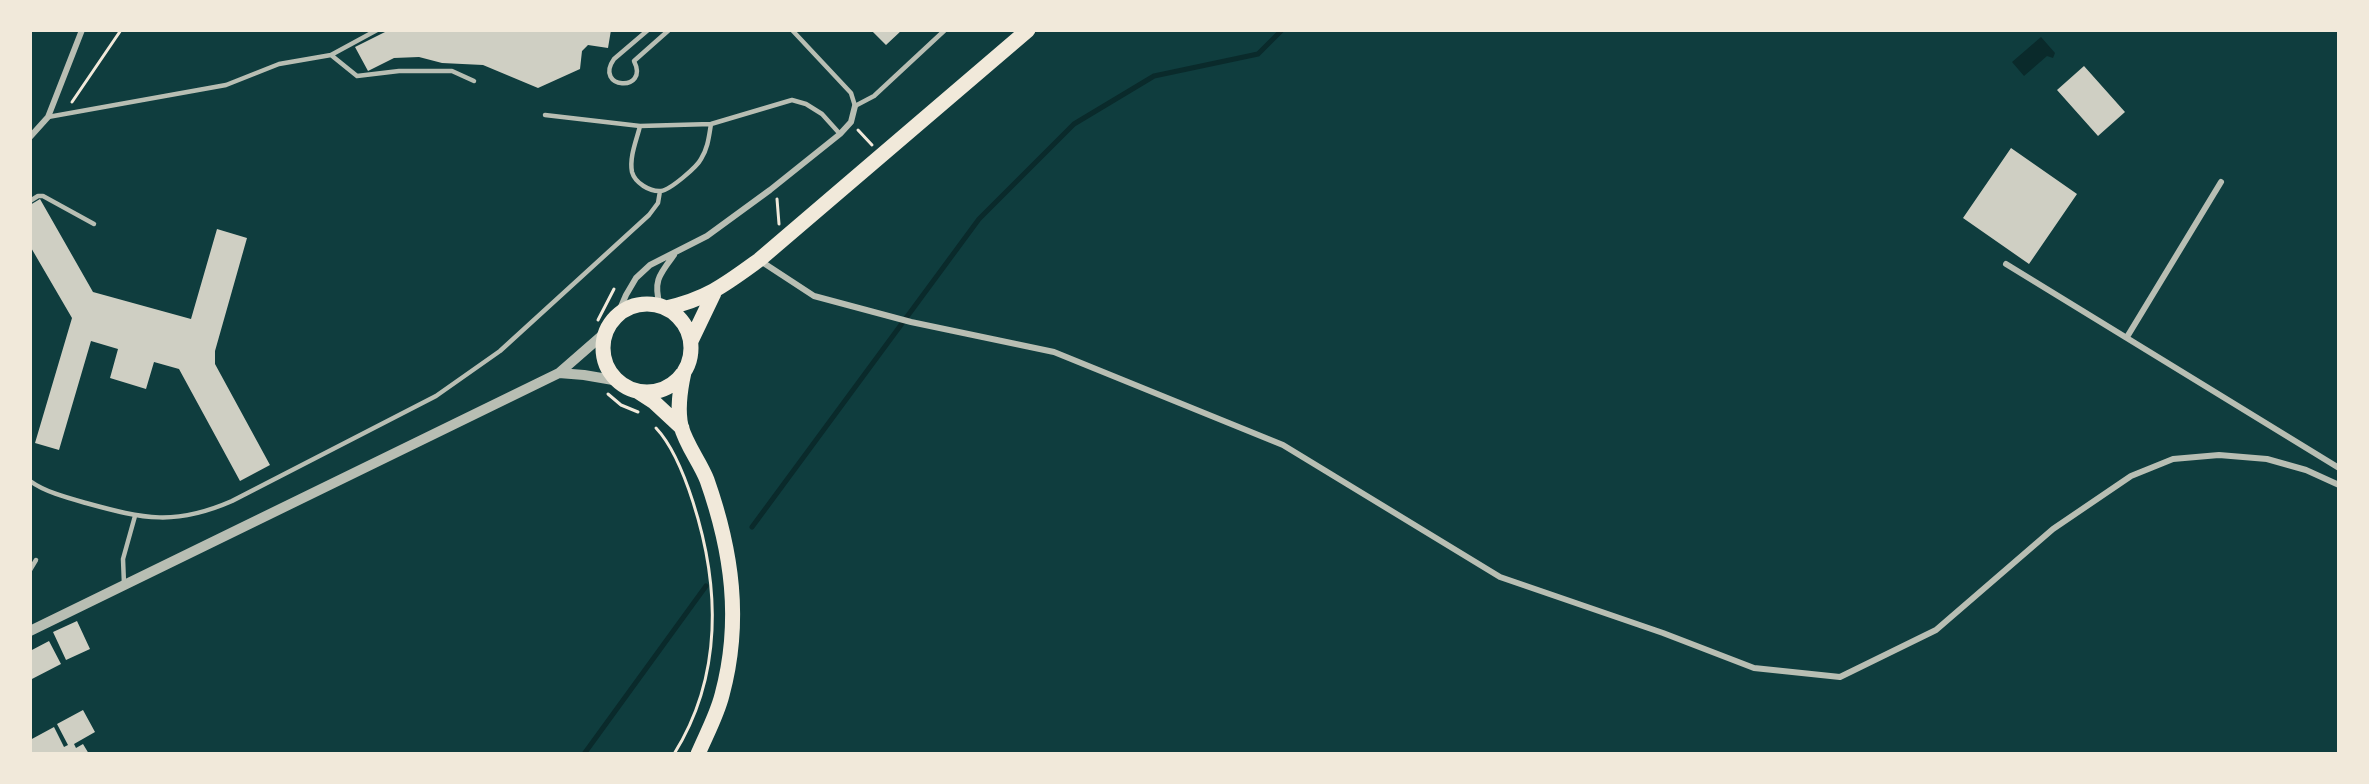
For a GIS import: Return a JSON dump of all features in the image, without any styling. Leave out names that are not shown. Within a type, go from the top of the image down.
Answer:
[{"type":"main road","points":[[698,754],[722,697],[733,642],[733,593],[724,534],[706,477],[682,428],[654,402],[618,381],[611,373],[604,353],[606,332],[617,316],[637,305],[663,307],[684,304],[714,293],[759,260],[1028,30]]},
{"type":"main road","points":[[637,391],[658,390],[677,380],[684,372],[689,362],[691,341],[714,293]]},
{"type":"main road","points":[[663,307],[683,321],[691,341]]},
{"type":"main road","points":[[682,428],[680,401],[684,372]]},
{"type":"street","points":[[30,137],[48,117],[82,30]]},
{"type":"street","points":[[617,316],[636,279],[650,265],[707,236],[736,216],[840,134],[851,122],[855,106]]},
{"type":"street","points":[[2127,337],[2222,182]]},
{"type":"street","points":[[663,307],[655,289],[659,274],[676,253]]},
{"type":"street","points":[[759,260],[814,296],[911,322],[1054,352],[1196,410],[1283,446],[1500,577],[1664,633],[1754,668],[1840,677],[1936,630],[2053,529],[2131,476],[2173,459],[2219,455],[2267,459],[2306,470],[2339,485]]},
{"type":"street","points":[[2006,264],[2339,468]]},
{"type":"street","points":[[30,631],[559,373],[606,332]]},
{"type":"street","points":[[559,373],[618,381]]},
{"type":"lane","points":[[48,117],[226,85],[279,64],[331,55],[377,30]]},
{"type":"lane","points":[[648,30],[610,65],[609,73],[618,84],[632,81],[637,75],[634,61],[669,30]]},
{"type":"lane","points":[[792,30],[850,93],[855,106],[874,96],[945,30]]},
{"type":"lane","points":[[331,55],[357,76],[452,71],[474,81]]},
{"type":"lane","points":[[545,115],[640,126],[711,124],[792,100],[806,104],[822,114],[840,134]]},
{"type":"lane","points":[[640,126],[632,159],[632,172],[648,189],[660,191],[668,188],[700,162],[708,146],[711,124]]},
{"type":"lane","points":[[30,481],[36,486],[75,500],[135,516],[180,517],[207,511],[436,396],[500,351],[649,215],[658,203],[660,191]]},
{"type":"lane","points":[[30,201],[43,196],[94,224]]},
{"type":"lane","points":[[124,584],[123,559],[135,516]]},
{"type":"lane","points":[[30,570],[36,560]]},
{"type":"path","points":[[48,117],[76,97],[121,30]]},
{"type":"path","points":[[147,30],[152,30]]},
{"type":"path","points":[[851,122],[872,146]]},
{"type":"path","points":[[777,199],[779,226]]},
{"type":"path","points":[[600,392],[645,417]]},
{"type":"path","points":[[652,423],[663,436],[687,485],[705,539],[712,594],[713,640],[702,691],[674,754]]},
{"type":"water","points":[[2041,37],[2055,53],[2053,58],[2047,56],[2024,76],[2012,62]]},
{"type":"building","points":[[389,30],[611,30],[608,48],[588,45],[582,51],[580,69],[538,88],[483,65],[442,63],[419,57],[394,58],[368,71],[355,47]]},
{"type":"building","points":[[871,30],[902,30],[886,45]]},
{"type":"building","points":[[2084,66],[2125,112],[2098,136],[2057,90]]},
{"type":"building","points":[[2011,148],[2077,194],[2029,264],[1963,218]]},
{"type":"building","points":[[40,199],[93,292],[191,319],[217,229],[247,238],[215,351],[215,364],[270,465],[240,481],[179,369],[154,362],[146,389],[110,378],[118,349],[91,341],[59,450],[35,443],[72,318],[30,246],[30,205]]},
{"type":"building","points":[[77,621],[90,649],[66,660],[53,632]]},
{"type":"building","points":[[49,641],[61,664],[30,680],[30,651]]},
{"type":"building","points":[[83,710],[95,732],[74,744],[76,748],[83,744],[89,754],[30,754],[30,740],[54,727],[64,747],[68,745],[57,724]]},
{"type":"waterway","points":[[752,527],[979,219],[1074,124],[1154,76],[1258,54],[1282,30]]},
{"type":"waterway","points":[[584,754],[706,586]]}]
